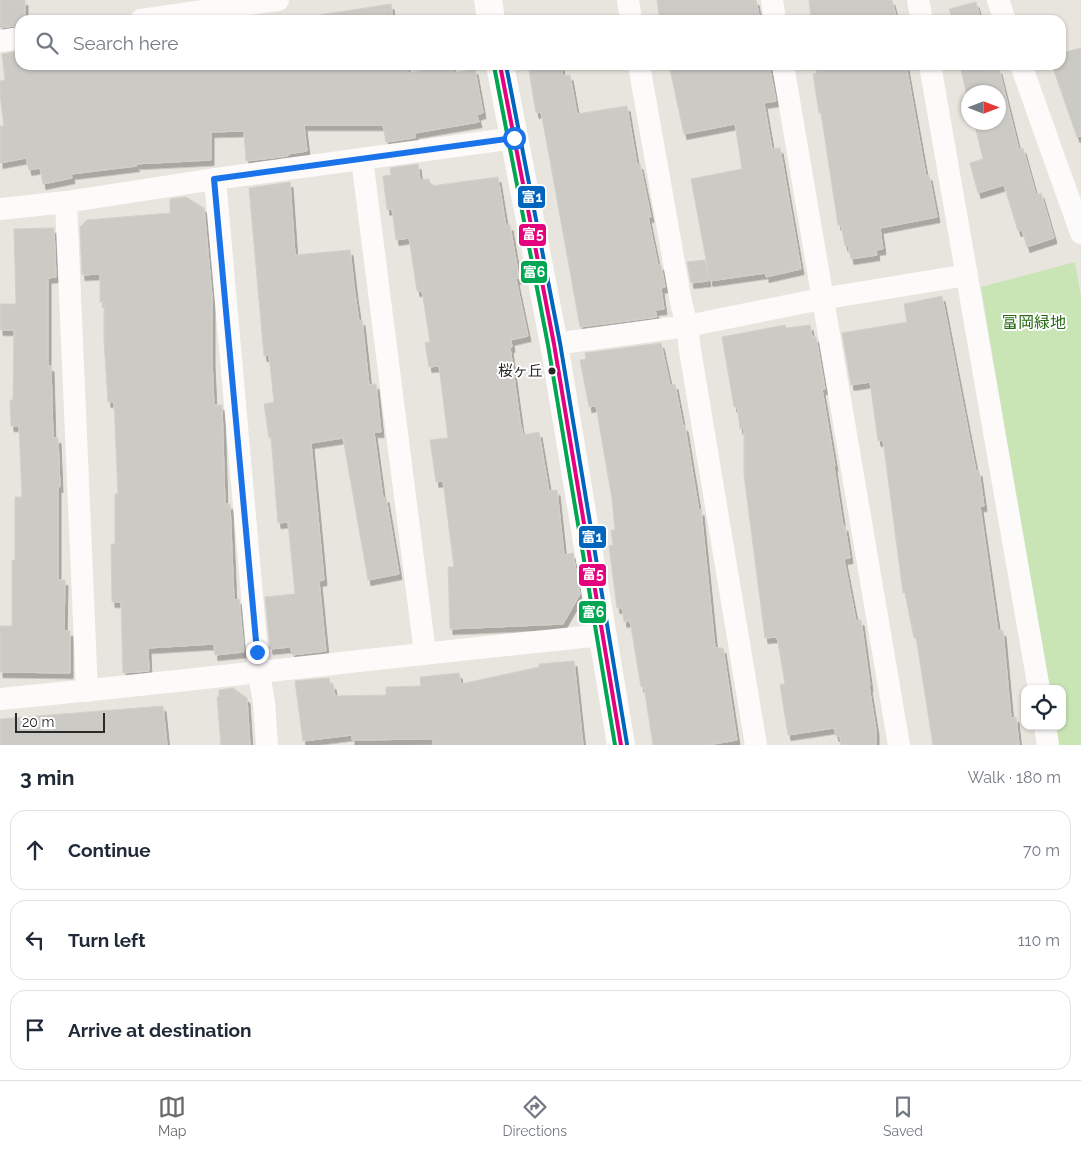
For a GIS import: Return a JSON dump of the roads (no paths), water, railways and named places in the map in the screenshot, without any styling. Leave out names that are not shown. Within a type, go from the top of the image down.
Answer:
[{"type":"street","points":[[175,15],[278,0]]},
{"type":"street","points":[[488,0],[490,15]]},
{"type":"street","points":[[628,0],[630,15]]},
{"type":"street","points":[[772,0],[774,15]]},
{"type":"street","points":[[918,0],[921,15]]},
{"type":"street","points":[[998,0],[1003,15]]},
{"type":"street","points":[[0,41],[15,39]]},
{"type":"street","points":[[501,70],[554,344],[621,745]]},
{"type":"street","points":[[640,70],[681,302],[687,326],[756,745]]},
{"type":"street","points":[[784,70],[821,299],[899,745]]},
{"type":"street","points":[[931,70],[1037,685]]},
{"type":"street","points":[[1023,70],[1081,233]]},
{"type":"street","points":[[0,210],[514,138]]},
{"type":"street","points":[[362,159],[425,653]]},
{"type":"street","points":[[214,179],[267,745]]},
{"type":"street","points":[[66,202],[87,691]]},
{"type":"street","points":[[554,344],[687,326],[821,299],[966,275]]},
{"type":"street","points":[[0,699],[259,674],[425,653],[604,636]]},
{"type":"street","points":[[1046,730],[1048,745]]},
{"type":"place","name":"桜ヶ丘","points":[[552,371]]},
{"type":"park label","name":"富岡緑地","points":[[1034,322]]}]
